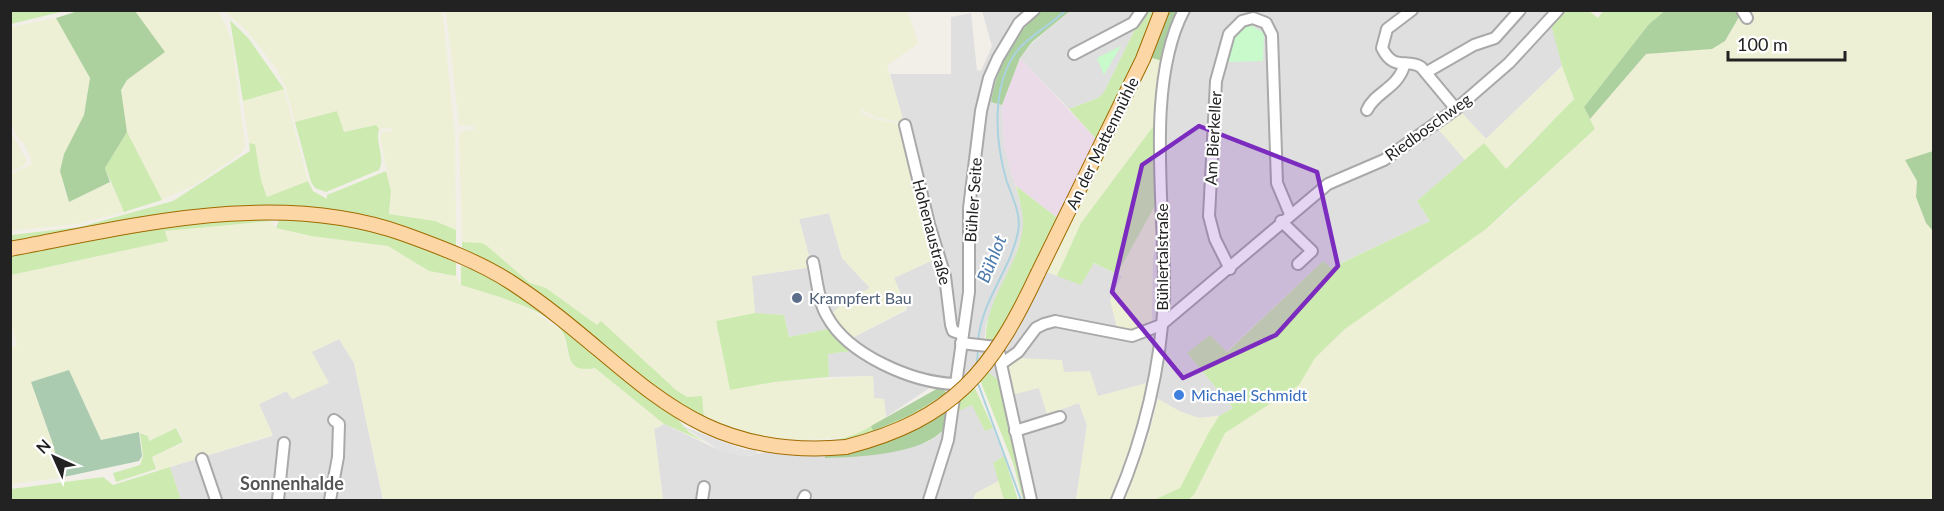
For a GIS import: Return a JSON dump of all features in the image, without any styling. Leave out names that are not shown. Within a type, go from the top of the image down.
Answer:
[{"type":"main road","name":"An der Mattenmühle","points":[[10,249],[148,224],[242,214],[310,215],[384,228],[432,245],[484,268],[524,292],[683,416],[736,438],[766,446],[791,449],[846,447],[880,438],[911,425],[953,398],[976,376],[1001,346],[1143,59],[1162,10]]},
{"type":"street","name":"Bühler Seite","points":[[929,501],[948,440],[971,271],[969,208],[981,111],[989,78],[998,58],[1019,22],[1034,10]]},
{"type":"street","points":[[1074,54],[1133,23],[1142,10]]},
{"type":"street","name":"Bühlertalstraße","points":[[1116,501],[1131,464],[1152,390],[1164,300],[1161,94],[1169,51],[1184,10]]},
{"type":"street","points":[[1412,10],[1391,26],[1382,41],[1385,55],[1404,66],[1417,64],[1456,109]]},
{"type":"street","points":[[1426,72],[1474,45],[1495,38],[1520,10]]},
{"type":"street","name":"Riedboschweg","points":[[1001,360],[1018,352],[1036,328],[1055,321],[1132,336],[1161,325],[1328,184],[1384,160],[1456,109],[1509,63],[1558,10]]},
{"type":"street","name":"Am Bierkeller","points":[[1230,269],[1215,239],[1209,216],[1216,81],[1228,34],[1253,14],[1266,23],[1272,35],[1277,183],[1286,218]]},
{"type":"street","points":[[1367,110],[1370,104],[1396,83],[1404,66]]},
{"type":"street","name":"Hohenaustraße","points":[[905,125],[929,224],[945,276],[951,325],[953,331],[961,338]]},
{"type":"street","points":[[1286,218],[1312,251],[1298,264]]},
{"type":"street","points":[[813,262],[826,314],[847,338],[896,371],[937,383],[954,384]]},
{"type":"street","points":[[1164,300],[1186,305]]},
{"type":"street","points":[[961,338],[978,345],[996,347],[1001,360],[1014,431],[1031,501]]},
{"type":"street","points":[[1014,431],[1060,417]]},
{"type":"street","points":[[330,501],[338,457],[339,424],[334,420]]},
{"type":"street","points":[[278,501],[284,443]]},
{"type":"street","points":[[202,459],[216,501]]},
{"type":"street","points":[[702,501],[704,487]]},
{"type":"highlighted area","points":[[1199,126],[1317,172],[1338,266],[1276,335],[1183,378],[1112,292],[1142,165]]},
{"type":"shaded area","points":[[982,11],[1041,11],[1028,21],[991,102],[1002,105],[1004,144],[1023,213],[1023,232],[1014,260],[986,324],[983,356],[947,392],[931,387],[886,417],[884,399],[874,399],[873,376],[829,377],[827,354],[857,350],[850,339],[907,310],[894,278],[929,214],[911,125],[904,123],[890,74],[951,74],[951,17],[971,13],[977,70],[981,71],[992,46]]},
{"type":"shaded area","points":[[1070,11],[1144,11],[1104,92],[1098,98],[1069,109],[1020,58],[1032,43]]},
{"type":"shaded area","points":[[1179,11],[1563,11],[1552,24],[1562,66],[1486,139],[1460,111],[1439,129],[1465,160],[1417,201],[1430,221],[1330,268],[1323,261],[1226,352],[1188,354],[1233,408],[1219,416],[1198,418],[1179,411],[1158,399],[1145,396],[1147,383],[1098,397],[1039,388],[1047,414],[1079,403],[1087,425],[1076,500],[1028,500],[988,372],[1009,344],[1046,272],[1093,263],[1122,276],[1110,300],[1153,258],[1157,227],[1157,100],[1162,61]]},
{"type":"shaded area","points":[[1020,58],[1097,140],[1060,220],[1016,186],[1010,170],[1004,144],[1002,105]]},
{"type":"shaded area","points":[[829,213],[842,258],[870,288],[847,300],[833,328],[789,337],[784,315],[755,313],[751,276],[812,267],[799,219]]},
{"type":"shaded area","points":[[339,339],[354,363],[383,500],[181,500],[170,467],[272,436],[259,404],[287,391],[292,399],[328,382],[311,352]]},
{"type":"shaded area","points":[[957,401],[972,404],[985,431],[993,428],[1004,456],[993,463],[999,481],[976,493],[973,500],[663,500],[654,429],[664,424],[719,450],[750,456],[770,451],[825,454],[825,457],[898,450],[928,442],[940,434],[946,410]]},
{"type":"shaded area","points":[[682,426],[745,450],[755,450],[759,455],[741,456],[719,450]]},
{"type":"green space","points":[[11,10],[65,11],[11,24]]},
{"type":"green space","points":[[1666,10],[1736,11],[1739,17],[1725,41],[1712,49],[1646,54],[1590,119],[1584,107],[1649,24]]},
{"type":"green space","points":[[78,11],[135,11],[165,52],[127,80],[121,90],[127,132],[105,168],[110,182],[69,202],[60,171],[64,154],[84,115],[90,78],[56,18]]},
{"type":"green space","points":[[135,11],[219,11],[232,41],[245,147],[240,154],[193,186],[162,200],[127,132],[121,91],[127,80],[165,52]]},
{"type":"green space","points":[[225,11],[442,11],[455,133],[456,230],[435,221],[390,214],[391,191],[380,137],[382,132],[392,131],[392,128],[379,129],[376,125],[344,132],[337,111],[295,122],[285,86],[275,67],[248,32]]},
{"type":"green space","points":[[446,11],[908,11],[918,44],[887,65],[904,123],[874,117],[861,109],[862,113],[874,119],[901,124],[938,258],[894,278],[907,309],[850,339],[831,314],[847,300],[870,288],[842,258],[829,213],[799,219],[812,267],[752,276],[755,313],[716,321],[730,390],[774,382],[873,376],[874,398],[884,399],[886,417],[855,437],[790,441],[746,433],[704,417],[702,396],[687,397],[676,390],[601,322],[597,325],[546,288],[530,283],[482,243],[462,242],[459,135],[462,131],[475,129],[475,127],[459,125]]},
{"type":"green space","points":[[1041,11],[1070,11],[1032,42],[1020,58],[1002,105],[991,102],[997,76],[1014,41]]},
{"type":"green space","points":[[1144,11],[1155,11],[1145,38],[1097,140],[1069,109],[1098,98],[1104,92]]},
{"type":"green space","points":[[1169,11],[1179,11],[1162,61],[1149,57]]},
{"type":"green space","points":[[1563,11],[1589,11],[1598,18],[1603,11],[1666,11],[1649,24],[1584,107],[1595,129],[1486,229],[1345,329],[1315,358],[1299,385],[1225,433],[1195,493],[1189,500],[1154,500],[1180,488],[1219,416],[1233,408],[1187,353],[1210,335],[1227,352],[1323,261],[1331,268],[1430,221],[1417,201],[1484,143],[1506,169],[1574,99],[1551,24]]},
{"type":"green space","points":[[1736,11],[1933,11],[1933,151],[1905,160],[1917,181],[1916,197],[1926,223],[1933,231],[1933,500],[1189,500],[1195,493],[1225,433],[1299,385],[1315,358],[1345,329],[1504,214],[1595,129],[1590,119],[1646,54],[1712,49],[1725,41],[1739,18]]},
{"type":"green space","points":[[56,18],[90,78],[84,115],[64,154],[60,171],[65,191],[69,202],[110,182],[124,212],[77,224],[11,231],[11,174],[31,165],[31,158],[24,144],[15,134],[11,119],[11,27]]},
{"type":"green space","points":[[230,20],[249,39],[284,89],[243,101]]},
{"type":"green space","points":[[1249,24],[1264,33],[1263,61],[1226,62],[1232,35]]},
{"type":"green space","points":[[1121,46],[1104,75],[1097,58]]},
{"type":"green space","points":[[1149,57],[1162,61],[1155,124],[1081,223],[1057,276],[1046,272]]},
{"type":"green space","points":[[1562,66],[1574,99],[1505,169],[1484,143],[1465,160],[1438,129],[1460,111],[1486,139]]},
{"type":"green space","points":[[284,89],[308,181],[267,197],[261,180],[255,144],[249,143],[243,101]]},
{"type":"green space","points":[[337,111],[344,132],[376,125],[379,129],[381,166],[379,170],[326,192],[315,188],[311,182],[295,122]]},
{"type":"green space","points":[[1155,124],[1157,202],[1117,274],[1094,263],[1081,285],[1057,276],[1081,223]]},
{"type":"green space","points":[[11,132],[27,161],[22,167],[11,171]]},
{"type":"green space","points":[[127,132],[162,200],[124,212],[105,168]]},
{"type":"green space","points":[[249,143],[255,144],[261,180],[267,197],[308,181],[313,191],[327,199],[327,195],[386,171],[391,191],[389,214],[435,221],[456,230],[456,248],[289,209],[11,244],[11,235],[80,227],[173,201],[250,151]]},
{"type":"green space","points":[[1934,151],[1933,231],[1926,223],[1916,197],[1917,181],[1905,160]]},
{"type":"green space","points":[[1016,186],[1060,220],[1007,320],[993,341],[986,339],[990,311],[1014,259],[1023,227]]},
{"type":"green space","points":[[1157,202],[1152,326],[1134,333],[1118,332],[1110,300],[1122,276],[1117,274]]},
{"type":"green space","points":[[269,218],[271,221],[165,231],[168,241],[11,275],[11,254],[171,227]]},
{"type":"green space","points":[[280,218],[314,220],[375,230],[437,252],[436,254],[456,263],[456,276],[429,271],[388,246],[311,236],[276,228]]},
{"type":"green space","points":[[271,221],[276,228],[311,236],[388,246],[429,271],[456,276],[461,285],[518,303],[562,331],[569,358],[585,370],[595,368],[664,424],[654,429],[663,500],[383,500],[354,363],[339,339],[312,352],[329,383],[292,399],[286,391],[259,404],[273,435],[157,471],[153,457],[184,443],[177,427],[150,440],[148,435],[139,432],[101,440],[69,370],[31,383],[54,447],[59,478],[11,484],[10,349],[17,345],[11,323],[11,275],[168,241],[164,231]]},
{"type":"green space","points":[[462,242],[482,243],[530,283],[546,288],[597,325],[601,321],[676,390],[687,397],[702,396],[704,417],[744,431],[807,442],[766,441],[682,409],[462,250]]},
{"type":"green space","points":[[461,266],[485,273],[540,308],[674,415],[689,432],[703,441],[664,424],[595,368],[577,367],[570,358],[565,337],[553,322],[529,308],[461,285]]},
{"type":"green space","points":[[755,313],[784,315],[789,337],[833,328],[858,350],[828,354],[829,377],[774,382],[730,390],[716,321]]},
{"type":"green space","points":[[1018,358],[1062,360],[1064,372],[1090,371],[1098,396],[1147,383],[1135,440],[1112,500],[1076,500],[1087,425],[1079,403],[1047,414],[1039,388],[1012,395],[1007,368]]},
{"type":"green space","points":[[69,370],[101,440],[139,432],[142,456],[139,461],[59,478],[54,447],[31,382]]},
{"type":"green space","points":[[988,372],[998,380],[1028,500],[1023,500],[1013,463],[980,380]]},
{"type":"green space","points":[[974,386],[993,428],[985,431],[972,405],[959,411],[957,401]]},
{"type":"green space","points":[[940,387],[947,393],[910,415],[873,431],[871,426]]},
{"type":"green space","points":[[1158,399],[1179,411],[1198,418],[1219,416],[1180,489],[1154,500],[1124,500],[1148,437]]},
{"type":"green space","points":[[937,400],[938,402],[900,424],[843,442],[813,442],[852,435],[871,426],[873,431]]},
{"type":"green space","points":[[946,410],[945,428],[922,444],[889,453],[825,458],[825,454],[857,449],[888,440],[918,427]]},
{"type":"green space","points":[[176,428],[183,442],[152,457],[156,469],[116,482],[113,473],[140,465],[143,456],[140,433],[148,436],[149,441]]},
{"type":"green space","points":[[1004,456],[1018,500],[1004,500],[993,463]]},
{"type":"green space","points":[[170,467],[181,500],[11,500],[11,489],[103,477],[113,485]]},
{"type":"green space","points":[[999,481],[1006,500],[973,500],[976,493]]},
{"type":"waterway","name":"Bühlot","points":[[978,342],[984,313],[1009,260],[1019,225],[999,147],[999,96],[1003,80],[1017,51],[1066,10]]},
{"type":"waterway","name":"Bühlot","points":[[977,363],[978,348]]},
{"type":"waterway","name":"Bühlot","points":[[977,381],[1021,500]]},
{"type":"place","name":"Krampfert Bau","points":[[797,298]]},
{"type":"place","name":"Michael Schmidt","points":[[1179,395]]},
{"type":"district","name":"Sonnenhalde","points":[[292,484]]}]
